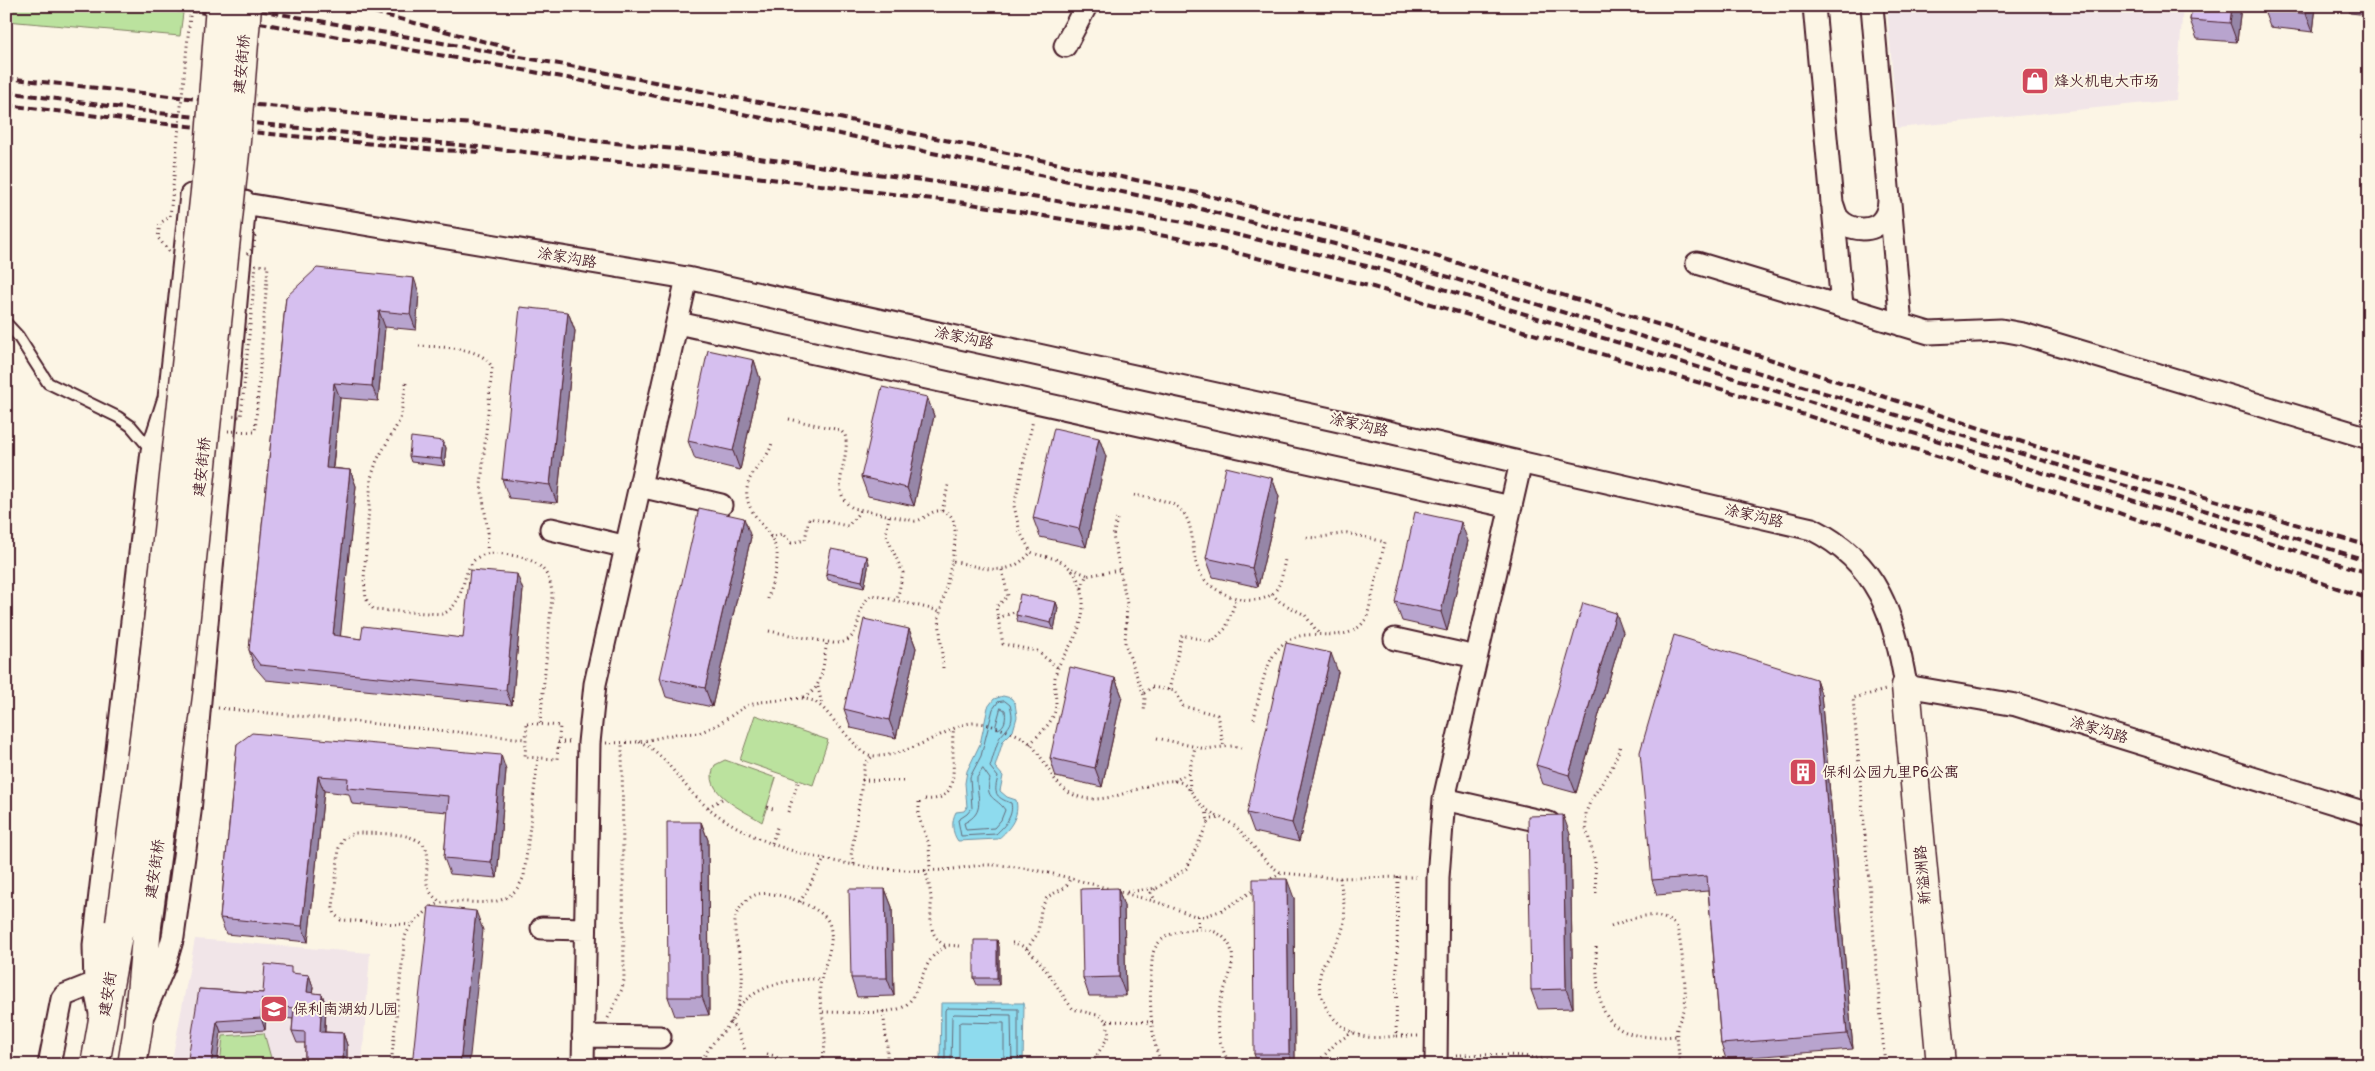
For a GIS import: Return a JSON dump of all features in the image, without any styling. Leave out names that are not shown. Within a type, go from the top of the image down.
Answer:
[{"type":"main road","name":"建安街桥","points":[[120,922],[156,640],[208,164],[220,6]]},
{"type":"main road","name":"建安街桥","points":[[147,926],[179,681],[235,153],[246,6]]},
{"type":"main road","name":"新溢洲路","points":[[1906,686],[1941,1065]]},
{"type":"main road","name":"建安街","points":[[95,1065],[120,922]]},
{"type":"main road","name":"建安街","points":[[132,1065],[138,1028],[147,926]]},
{"type":"street","points":[[1065,46],[1086,6]]},
{"type":"street","points":[[1814,6],[1842,306]]},
{"type":"street","points":[[1872,6],[1901,325]]},
{"type":"street","name":"涂家沟路","points":[[152,451],[168,398],[191,195],[245,202],[687,278],[1521,462],[1812,529],[1835,540],[1852,554],[1879,591],[1890,615],[1900,649],[1906,686],[2016,705],[2369,814]]},
{"type":"street","points":[[1832,202],[1837,216],[1846,225],[1858,229],[1872,228],[1884,220],[1889,199]]},
{"type":"street","points":[[138,1028],[165,964],[173,937],[190,812],[245,202]]},
{"type":"street","points":[[1697,263],[1929,333],[2001,330],[2023,334],[2369,438]]},
{"type":"street","points":[[583,1065],[594,1036],[585,929],[589,734],[595,684],[687,278]]},
{"type":"street","points":[[678,323],[1511,507]]},
{"type":"street","points":[[103,1025],[95,983],[94,945],[152,451]]},
{"type":"street","points":[[1436,1052],[1438,877],[1444,799],[1521,462]]},
{"type":"street","points":[[640,486],[721,505]]},
{"type":"street","points":[[551,529],[627,547]]},
{"type":"street","points":[[1395,638],[1476,657]]},
{"type":"street","points":[[1444,799],[1549,823]]},
{"type":"street","points":[[542,928],[585,929]]},
{"type":"street","points":[[49,1065],[62,999],[65,995],[95,983]]},
{"type":"street","points":[[594,1036],[660,1037]]},
{"type":"lane","points":[[6,323],[18,336],[48,383],[118,417],[131,426],[152,451]]},
{"type":"path","points":[[170,250],[158,238],[160,223],[170,217],[191,6]]},
{"type":"path","points":[[244,257],[254,248],[255,234],[247,226]]},
{"type":"path","name":"建安街桥","points":[[224,431],[255,432],[268,266],[256,265],[241,417],[230,416],[230,407]]},
{"type":"path","points":[[419,346],[465,350],[484,357],[492,368],[481,485],[488,525],[487,552]]},
{"type":"path","points":[[406,383],[400,420],[376,464],[371,478],[364,579],[364,592],[368,605],[374,610],[380,611],[443,614],[448,612],[458,598],[470,564],[487,552],[525,558],[540,566],[549,579],[552,597],[540,724]]},
{"type":"path","points":[[1037,402],[1014,506],[1018,526],[1031,552],[1054,558],[1070,568],[1088,575],[1119,570]]},
{"type":"path","points":[[789,419],[840,430],[845,435],[842,494],[850,506],[916,521],[934,512],[942,511],[948,514],[954,523],[956,538],[940,611],[943,668]]},
{"type":"path","points":[[768,599],[777,554],[770,537],[750,509],[747,496],[750,477],[769,454],[772,443]]},
{"type":"path","points":[[942,511],[949,482]]},
{"type":"path","points":[[1134,495],[1170,503],[1180,509],[1189,525],[1196,563],[1201,575],[1213,587],[1237,597],[1262,600],[1272,594],[1279,586],[1285,559]]},
{"type":"path","points":[[770,537],[782,534],[791,543],[805,540],[809,518],[848,526],[861,510]]},
{"type":"path","points":[[889,516],[886,535],[903,574],[898,600]]},
{"type":"path","points":[[1117,519],[1113,536],[1127,604],[1126,649],[1144,693],[1146,702],[1144,713]]},
{"type":"path","points":[[1254,719],[1264,678],[1274,654],[1290,640],[1305,634],[1344,634],[1357,628],[1364,622],[1385,542],[1347,533],[1316,538],[1305,536]]},
{"type":"path","points":[[952,561],[1002,570],[1021,563],[1031,552]]},
{"type":"path","points":[[1070,568],[1080,582],[1082,591]]},
{"type":"path","points":[[1002,570],[1008,596],[996,607],[1003,644],[1037,652],[1058,668]]},
{"type":"path","points":[[1030,744],[1051,721],[1055,713],[1055,680],[1058,668],[1077,633],[1081,621],[1083,580],[1088,575]]},
{"type":"path","points":[[1272,594],[1280,602],[1305,614],[1318,634]]},
{"type":"path","points":[[769,631],[841,643],[850,637],[858,626],[865,601],[870,596],[878,595],[940,611]]},
{"type":"path","points":[[1169,690],[1182,635],[1212,642],[1226,628],[1237,597]]},
{"type":"path","points":[[998,618],[1020,610]]},
{"type":"path","points":[[823,708],[818,687],[827,642]]},
{"type":"path","points":[[1885,1065],[1853,698],[1906,686]]},
{"type":"path","points":[[818,687],[810,695],[802,698],[753,704],[704,731],[639,742],[652,748],[708,807],[750,834],[772,844],[877,869],[930,870],[993,864],[1030,869],[1118,891],[1157,902],[1185,914],[1198,916],[1223,910],[1271,878],[1282,874],[1340,878],[1438,877]]},
{"type":"path","points":[[1144,693],[1152,687],[1175,691],[1183,706],[1217,714],[1224,747]]},
{"type":"path","points":[[802,698],[814,701],[823,708],[864,754],[876,755],[909,750],[954,728],[971,722],[986,723],[1014,733],[1030,744],[1042,758],[1060,786],[1079,797],[1093,800],[1182,779],[1189,774]]},
{"type":"path","points":[[200,706],[526,739]]},
{"type":"path","points":[[527,723],[560,726],[557,759],[525,757],[526,739],[527,723]]},
{"type":"path","points":[[925,799],[944,797],[950,787],[954,772],[952,743],[954,728]]},
{"type":"path","points":[[1157,738],[1208,749],[1224,747],[1241,748]]},
{"type":"path","points":[[594,1036],[608,1018],[622,989],[624,980],[622,742]]},
{"type":"path","points":[[1596,893],[1595,862],[1586,828],[1586,812],[1591,800],[1612,768],[1621,745]]},
{"type":"path","points":[[1191,792],[1189,774],[1195,747]]},
{"type":"path","points":[[855,864],[851,856],[865,764],[861,751]]},
{"type":"path","points":[[865,764],[876,755]]},
{"type":"path","points":[[391,1065],[405,937],[412,924],[429,909],[442,903],[496,902],[510,895],[521,884],[524,876],[538,758]]},
{"type":"path","points":[[788,812],[799,780]]},
{"type":"path","points":[[862,780],[904,781]]},
{"type":"path","points":[[1170,781],[1182,783],[1205,809],[1237,829],[1270,865],[1282,874]]},
{"type":"path","points":[[708,807],[724,798]]},
{"type":"path","points":[[919,802],[919,818],[929,844],[930,870]]},
{"type":"path","points":[[767,807],[773,809]]},
{"type":"path","points":[[1157,902],[1151,893],[1188,868],[1208,822],[1205,809]]},
{"type":"path","points":[[1208,822],[1215,818],[1223,819]]},
{"type":"path","points":[[772,844],[778,824]]},
{"type":"path","points":[[412,924],[404,926],[341,920],[334,915],[333,908],[339,848],[343,838],[354,833],[360,833],[408,837],[419,841],[428,854],[426,887],[435,899],[442,903]]},
{"type":"path","points":[[842,861],[848,860],[851,856]]},
{"type":"path","points":[[800,902],[825,858]]},
{"type":"path","points":[[925,870],[931,899],[931,927],[940,942],[949,946],[960,946]]},
{"type":"path","points":[[1396,1036],[1398,877]]},
{"type":"path","points":[[1340,878],[1344,913],[1343,928],[1336,944],[1325,961],[1319,983],[1327,1010],[1339,1023],[1354,1032],[1370,1037],[1396,1036],[1436,1052],[1522,1056],[1539,1058],[1561,1065]]},
{"type":"path","points":[[1027,949],[1038,933],[1041,909],[1045,901],[1054,892],[1066,888],[1070,879]]},
{"type":"path","points":[[1118,891],[1138,892],[1158,888]]},
{"type":"path","points":[[738,1008],[743,962],[734,921],[740,908],[750,898],[762,894],[776,895],[800,902],[822,914],[830,925],[828,960],[820,992],[826,1042],[819,1065]]},
{"type":"path","points":[[1611,926],[1647,914],[1660,916],[1676,925],[1680,939],[1686,1002],[1677,1025],[1680,1065]]},
{"type":"path","points":[[1198,916],[1198,930]]},
{"type":"path","points":[[1164,1065],[1155,1046],[1153,1022],[1152,967],[1155,948],[1170,935],[1198,930],[1218,933],[1227,941],[1231,950],[1231,969],[1219,1005],[1217,1022],[1220,1042],[1230,1065]]},
{"type":"path","points":[[1012,943],[1021,944],[1036,958],[1073,1010],[1101,1016],[1106,1021],[1109,1035],[1091,1065]]},
{"type":"path","points":[[823,1012],[883,1011],[895,1010],[906,1006],[936,952],[949,946]]},
{"type":"path","points":[[1596,947],[1597,991],[1601,1006],[1609,1019],[1620,1029],[1634,1035],[1649,1038],[1677,1036]]},
{"type":"path","points":[[701,1065],[709,1046],[730,1022],[738,1008],[756,994],[784,981],[822,979]]},
{"type":"path","points":[[883,1011],[887,1065]]},
{"type":"path","points":[[1106,1021],[1153,1022]]},
{"type":"path","points":[[730,1022],[738,1032],[745,1050]]},
{"type":"path","points":[[1315,1065],[1336,1043],[1354,1032]]},
{"type":"path","points":[[767,1054],[775,1056],[786,1065]]},
{"type":"shaded area","name":"烽火机电大市场","points":[[1887,6],[2183,6],[2176,100],[1897,128]]},
{"type":"shaded area","name":"保利南湖幼儿园","points":[[195,939],[370,953],[362,1065],[171,1065]]},
{"type":"green space","points":[[6,6],[148,6],[183,13],[180,36],[6,21]]},
{"type":"green space","points":[[755,715],[828,740],[813,785],[740,760]]},
{"type":"green space","points":[[725,760],[776,778],[762,822],[735,806],[713,784],[712,775],[715,765]]},
{"type":"green space","points":[[264,1033],[273,1065],[220,1065],[223,1036]]},
{"type":"water","points":[[1003,696],[1011,698],[1015,703],[1017,717],[1013,731],[1003,741],[995,767],[1003,776],[1000,791],[1007,797],[1016,800],[1017,811],[1013,822],[998,839],[958,841],[954,834],[953,823],[956,812],[964,811],[967,807],[965,783],[967,771],[980,744],[988,707],[994,699]]},
{"type":"water","points":[[941,1003],[1024,1003],[1023,1065],[940,1065]]},
{"type":"building","points":[[2192,6],[2232,6],[2230,23],[2190,20]]},
{"type":"building","points":[[2263,6],[2307,6],[2306,14],[2263,8]]},
{"type":"building","points":[[317,268],[414,278],[410,314],[379,311],[372,386],[334,383],[326,468],[350,470],[333,635],[361,639],[363,626],[463,638],[470,570],[517,574],[506,690],[260,665],[249,650],[286,297]]},
{"type":"building","points":[[520,307],[568,312],[550,485],[502,479]]},
{"type":"building","points":[[708,350],[754,360],[733,451],[688,441]]},
{"type":"building","points":[[882,387],[927,397],[907,488],[861,477]]},
{"type":"building","points":[[1054,428],[1099,438],[1079,529],[1033,518]]},
{"type":"building","points":[[411,437],[443,441],[441,459],[409,456]]},
{"type":"building","points":[[1226,467],[1272,478],[1252,568],[1206,558]]},
{"type":"building","points":[[699,508],[744,518],[705,688],[660,678]]},
{"type":"building","points":[[1415,512],[1461,522],[1441,612],[1395,602]]},
{"type":"building","points":[[831,549],[867,556],[862,581],[826,573]]},
{"type":"building","points":[[1020,594],[1056,602],[1051,623],[1016,615]]},
{"type":"building","points":[[1583,603],[1616,613],[1569,775],[1536,765]]},
{"type":"building","points":[[864,619],[909,629],[889,720],[844,709]]},
{"type":"building","points":[[1674,635],[1816,679],[1847,1034],[1721,1044],[1707,876],[1652,880],[1640,752]]},
{"type":"building","points":[[1286,643],[1331,653],[1292,823],[1247,813]]},
{"type":"building","points":[[1070,667],[1115,678],[1095,768],[1050,758]]},
{"type":"building","points":[[252,733],[501,755],[491,862],[444,858],[449,796],[347,788],[348,778],[318,776],[302,926],[220,918],[237,744]]},
{"type":"building","points":[[1563,815],[1566,989],[1531,990],[1528,816]]},
{"type":"building","points":[[667,822],[701,822],[702,997],[668,997]]},
{"type":"building","points":[[1253,879],[1287,879],[1289,1054],[1254,1054]]},
{"type":"building","points":[[1118,888],[1119,977],[1083,978],[1081,889]]},
{"type":"building","points":[[849,889],[885,889],[887,978],[851,978]]},
{"type":"building","points":[[429,906],[476,911],[460,1065],[412,1065]]},
{"type":"building","points":[[974,940],[997,940],[997,978],[974,978]]},
{"type":"building","points":[[265,964],[291,967],[291,973],[309,975],[307,992],[322,994],[320,1032],[343,1033],[343,1060],[316,1061],[316,1065],[273,1065],[273,1061],[305,1060],[305,1032],[292,1031],[294,1008],[262,1005],[262,998],[261,1018],[217,1021],[211,1065],[187,1065],[199,989],[263,993]]},
{"type":"railway","points":[[165,6],[573,79],[1190,206],[1384,257],[2369,561]]},
{"type":"railway","points":[[236,6],[576,67],[816,113],[1198,193],[1386,241],[1745,351],[2053,452],[2369,546]]},
{"type":"railway","points":[[351,6],[516,50]]},
{"type":"railway","points":[[6,78],[224,102],[506,127],[595,141],[744,156],[966,186],[1184,222],[1375,268],[2369,573]]},
{"type":"railway","points":[[6,92],[159,113],[731,174],[965,203],[1177,238],[1373,287],[1731,392],[2110,510],[2369,599]]},
{"type":"railway","points":[[6,105],[157,123],[437,150],[481,152]]},
{"type":"place","name":"烽火机电大市场","points":[[2035,81]]},
{"type":"place","name":"保利公园九里P6公寓","points":[[1803,772]]},
{"type":"place","name":"保利南湖幼儿园","points":[[274,1009]]}]
